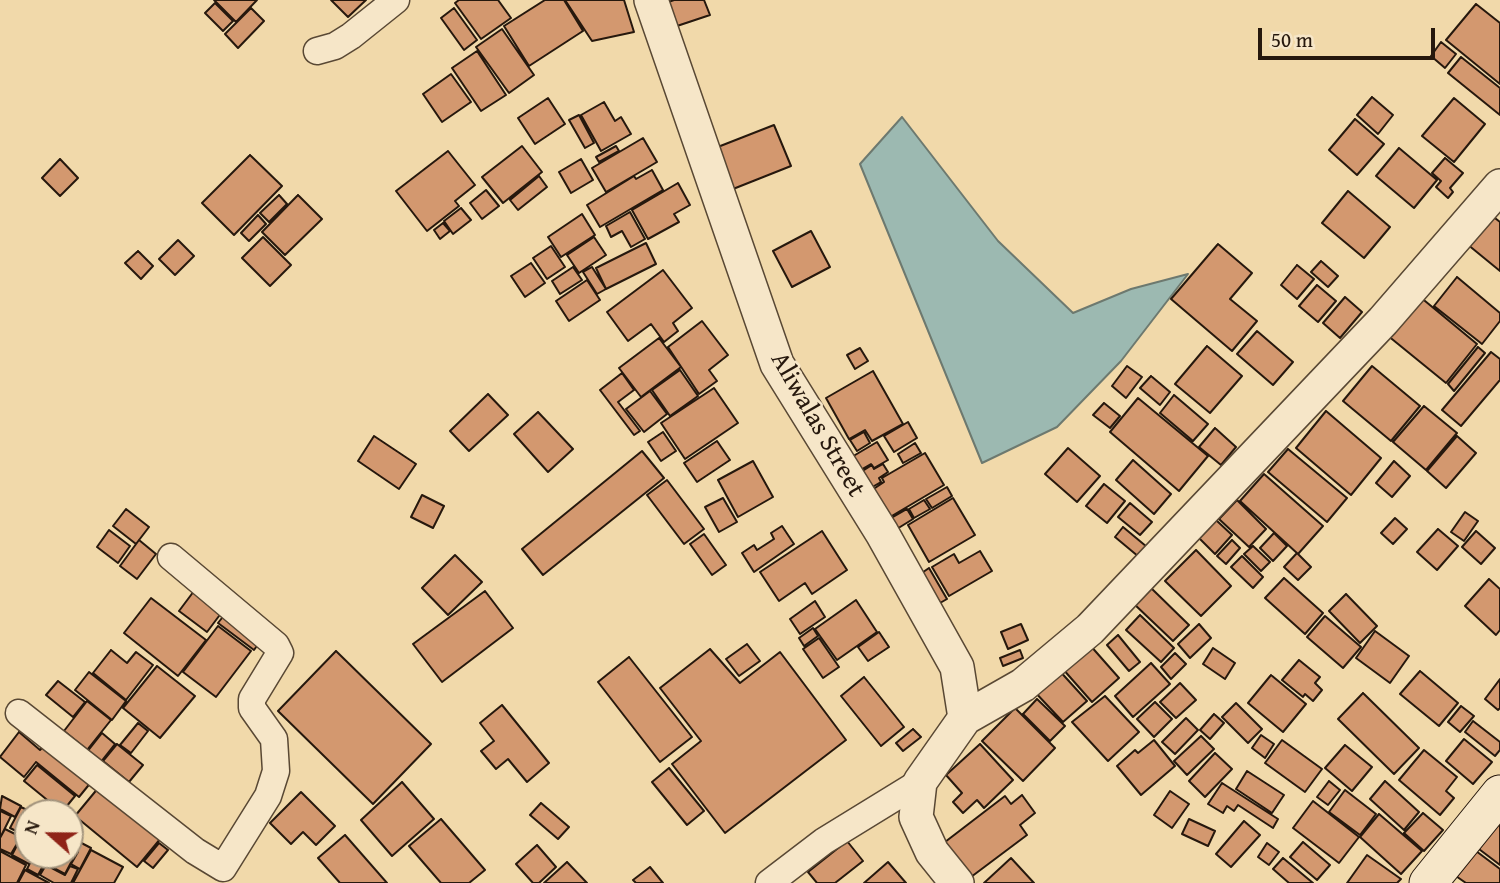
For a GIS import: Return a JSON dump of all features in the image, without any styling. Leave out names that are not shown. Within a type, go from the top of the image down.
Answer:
[{"type":"main road","points":[[1428,883],[1500,794]]},
{"type":"street","points":[[317,51],[343,41],[396,0]]},
{"type":"street","name":"Aliwalas Street","points":[[651,0],[777,364],[882,533],[957,667],[965,718]]},
{"type":"street","points":[[769,883],[824,841],[920,782],[965,718],[1023,685],[1090,629],[1383,321],[1500,186]]},
{"type":"street","points":[[19,713],[195,851],[218,876],[268,796],[276,771],[274,739],[252,708],[252,699],[280,653],[276,645],[171,557]]},
{"type":"street","points":[[920,782],[916,817],[932,852],[957,883]]},
{"type":"water","points":[[902,117],[998,241],[1073,313],[1131,289],[1188,274],[1121,361],[1057,427],[982,463],[860,164]]},
{"type":"building","points":[[214,0],[257,0],[236,22]]},
{"type":"building","points":[[331,0],[366,0],[348,17]]},
{"type":"building","points":[[459,0],[498,0],[511,18],[481,39],[455,3]]},
{"type":"building","points":[[545,0],[564,0],[583,31],[529,66],[504,26]]},
{"type":"building","points":[[565,0],[624,0],[634,32],[592,41]]},
{"type":"building","points":[[674,0],[704,0],[710,15],[671,28],[663,4]]},
{"type":"building","points":[[215,3],[233,21],[223,31],[205,13]]},
{"type":"building","points":[[1476,4],[1500,23],[1500,84],[1446,40]]},
{"type":"building","points":[[251,8],[264,21],[238,48],[225,34]]},
{"type":"building","points":[[454,8],[477,40],[464,50],[441,18]]},
{"type":"building","points":[[502,29],[534,75],[509,93],[476,47]]},
{"type":"building","points":[[1441,42],[1456,54],[1445,68],[1431,56]]},
{"type":"building","points":[[477,51],[506,95],[481,111],[452,68]]},
{"type":"building","points":[[1461,57],[1500,88],[1500,115],[1448,73]]},
{"type":"building","points":[[451,74],[471,102],[442,122],[423,94]]},
{"type":"building","points":[[1372,97],[1393,115],[1378,134],[1357,115]]},
{"type":"building","points":[[548,98],[565,124],[535,144],[518,118]]},
{"type":"building","points":[[1454,98],[1485,124],[1454,162],[1422,136]]},
{"type":"building","points":[[604,102],[615,121],[621,117],[631,134],[601,151],[581,115]]},
{"type":"building","points":[[579,115],[594,143],[585,148],[569,120]]},
{"type":"building","points":[[1355,119],[1384,144],[1357,175],[1329,150]]},
{"type":"building","points":[[774,125],[791,166],[728,191],[705,152]]},
{"type":"building","points":[[643,138],[657,162],[606,192],[592,168]]},
{"type":"building","points":[[522,146],[542,172],[503,203],[482,177]]},
{"type":"building","points":[[616,146],[619,151],[599,162],[596,157]]},
{"type":"building","points":[[1399,148],[1437,180],[1414,208],[1376,176]]},
{"type":"building","points":[[448,151],[475,185],[455,201],[459,206],[427,231],[396,191]]},
{"type":"building","points":[[250,155],[282,186],[234,235],[202,203]]},
{"type":"building","points":[[1445,158],[1463,173],[1450,188],[1453,192],[1448,198],[1436,187],[1441,181],[1432,173]]},
{"type":"building","points":[[60,159],[78,178],[60,196],[42,178]]},
{"type":"building","points":[[581,159],[593,180],[571,193],[559,172]]},
{"type":"building","points":[[652,170],[663,190],[600,227],[587,205],[634,176],[636,179]]},
{"type":"building","points":[[539,176],[547,187],[518,210],[510,200]]},
{"type":"building","points":[[678,183],[690,205],[674,214],[679,222],[648,239],[632,210]]},
{"type":"building","points":[[486,190],[499,206],[482,219],[470,203]]},
{"type":"building","points":[[1348,191],[1390,227],[1364,258],[1322,223]]},
{"type":"building","points":[[279,195],[287,204],[269,222],[260,213]]},
{"type":"building","points":[[298,195],[322,219],[285,255],[262,232]]},
{"type":"building","points":[[461,208],[471,220],[453,234],[444,221]]},
{"type":"building","points":[[630,212],[645,239],[631,247],[622,231],[611,237],[606,226]]},
{"type":"building","points":[[582,214],[595,235],[561,257],[548,237]]},
{"type":"building","points":[[258,215],[266,224],[249,241],[241,233]]},
{"type":"building","points":[[1491,215],[1500,222],[1500,271],[1467,244]]},
{"type":"building","points":[[443,223],[450,231],[440,239],[434,230]]},
{"type":"building","points":[[811,231],[830,267],[792,287],[773,251]]},
{"type":"building","points":[[263,237],[291,265],[270,286],[242,258]]},
{"type":"building","points":[[594,237],[606,255],[579,273],[567,255]]},
{"type":"building","points":[[178,240],[194,256],[175,275],[159,259]]},
{"type":"building","points":[[646,243],[656,264],[606,289],[596,268]]},
{"type":"building","points":[[1218,244],[1252,273],[1230,299],[1257,321],[1232,351],[1171,299]]},
{"type":"building","points":[[551,246],[565,267],[547,279],[533,258]]},
{"type":"building","points":[[138,251],[153,266],[141,279],[125,263]]},
{"type":"building","points":[[1321,261],[1338,276],[1328,287],[1311,272]]},
{"type":"building","points":[[531,263],[545,283],[525,297],[511,276]]},
{"type":"building","points":[[1297,265],[1314,279],[1297,299],[1281,285]]},
{"type":"building","points":[[573,267],[582,280],[560,294],[552,281]]},
{"type":"building","points":[[592,267],[606,289],[597,294],[583,272]]},
{"type":"building","points":[[663,270],[692,308],[673,323],[678,331],[664,342],[651,324],[628,341],[607,312]]},
{"type":"building","points":[[1457,277],[1500,313],[1500,321],[1482,344],[1434,306]]},
{"type":"building","points":[[587,280],[600,300],[569,321],[556,301]]},
{"type":"building","points":[[1317,285],[1336,301],[1318,322],[1299,306]]},
{"type":"building","points":[[1419,296],[1477,344],[1446,383],[1387,335]]},
{"type":"building","points":[[1345,297],[1362,312],[1340,338],[1323,323]]},
{"type":"building","points":[[702,321],[728,355],[709,370],[717,381],[699,394],[668,347]]},
{"type":"building","points":[[1257,331],[1293,362],[1273,385],[1237,354]]},
{"type":"building","points":[[659,338],[681,367],[641,397],[619,368]]},
{"type":"building","points":[[1207,346],[1242,376],[1210,413],[1175,384]]},
{"type":"building","points":[[1478,347],[1485,353],[1454,391],[1448,384]]},
{"type":"building","points":[[860,348],[868,361],[855,369],[847,355]]},
{"type":"building","points":[[1491,352],[1500,359],[1500,380],[1461,426],[1442,410]]},
{"type":"building","points":[[1127,366],[1142,377],[1126,398],[1112,386]]},
{"type":"building","points":[[1372,366],[1420,406],[1391,441],[1343,401]]},
{"type":"building","points":[[680,370],[698,396],[670,416],[652,390]]},
{"type":"building","points":[[873,371],[903,424],[872,441],[865,430],[849,439],[826,398]]},
{"type":"building","points":[[622,373],[634,390],[618,402],[640,431],[634,435],[600,390]]},
{"type":"building","points":[[1151,376],[1170,392],[1160,405],[1140,388]]},
{"type":"building","points":[[714,388],[738,423],[685,459],[661,423]]},
{"type":"building","points":[[650,391],[667,414],[644,432],[626,409]]},
{"type":"building","points":[[488,394],[508,415],[469,451],[450,431]]},
{"type":"building","points":[[1174,395],[1208,424],[1193,441],[1160,413]]},
{"type":"building","points":[[1138,398],[1208,456],[1179,491],[1110,432]]},
{"type":"building","points":[[1104,403],[1120,416],[1110,428],[1093,415]]},
{"type":"building","points":[[1424,406],[1457,433],[1426,470],[1393,442]]},
{"type":"building","points":[[1326,411],[1381,458],[1351,495],[1296,448]]},
{"type":"building","points":[[538,412],[573,449],[548,472],[514,434]]},
{"type":"building","points":[[908,422],[917,438],[894,452],[884,436]]},
{"type":"building","points":[[1215,428],[1236,447],[1221,465],[1199,447]]},
{"type":"building","points":[[663,432],[676,451],[661,461],[648,442]]},
{"type":"building","points":[[864,432],[870,443],[857,451],[850,440]]},
{"type":"building","points":[[374,436],[416,464],[399,489],[358,461]]},
{"type":"building","points":[[1457,436],[1476,453],[1446,488],[1427,471]]},
{"type":"building","points":[[717,441],[730,460],[697,482],[684,463]]},
{"type":"building","points":[[877,442],[888,460],[874,468],[871,464],[857,472],[850,458]]},
{"type":"building","points":[[915,443],[921,453],[903,463],[898,454]]},
{"type":"building","points":[[1068,448],[1100,476],[1077,502],[1045,474]]},
{"type":"building","points":[[1288,449],[1347,498],[1327,522],[1268,472]]},
{"type":"building","points":[[642,451],[664,478],[543,575],[522,549]]},
{"type":"building","points":[[925,453],[944,485],[885,520],[869,492],[884,482],[882,478]]},
{"type":"building","points":[[1133,460],[1171,494],[1154,514],[1116,480]]},
{"type":"building","points":[[753,461],[773,497],[738,517],[718,480]]},
{"type":"building","points":[[1394,461],[1410,476],[1392,497],[1376,483]]},
{"type":"building","points":[[883,464],[888,472],[879,478],[881,482],[862,493],[853,477],[872,465],[874,469]]},
{"type":"building","points":[[1264,474],[1323,526],[1298,554],[1240,501]]},
{"type":"building","points":[[667,480],[704,529],[684,544],[647,495]]},
{"type":"building","points":[[1104,484],[1125,501],[1107,523],[1086,506]]},
{"type":"building","points":[[947,487],[952,496],[932,508],[926,499]]},
{"type":"building","points":[[422,495],[444,506],[433,528],[411,517]]},
{"type":"building","points":[[723,498],[737,522],[719,532],[705,507]]},
{"type":"building","points":[[953,498],[975,535],[929,562],[908,525]]},
{"type":"building","points":[[924,500],[930,509],[914,518],[909,509]]},
{"type":"building","points":[[1237,500],[1266,529],[1249,547],[1219,519]]},
{"type":"building","points":[[1130,503],[1152,522],[1140,535],[1118,517]]},
{"type":"building","points":[[126,509],[149,527],[136,544],[113,526]]},
{"type":"building","points":[[907,509],[913,519],[892,532],[886,521]]},
{"type":"building","points":[[1465,512],[1478,521],[1464,541],[1451,532]]},
{"type":"building","points":[[1395,518],[1407,529],[1393,544],[1381,533]]},
{"type":"building","points":[[1216,520],[1232,535],[1215,554],[1199,538]]},
{"type":"building","points":[[782,526],[794,544],[754,572],[742,553],[754,545],[757,550],[774,539],[771,533]]},
{"type":"building","points":[[1123,527],[1147,547],[1139,557],[1115,537]]},
{"type":"building","points":[[1438,529],[1458,546],[1437,570],[1417,552]]},
{"type":"building","points":[[109,530],[130,546],[118,563],[97,547]]},
{"type":"building","points":[[822,531],[847,570],[812,594],[805,583],[779,601],[760,572]]},
{"type":"building","points":[[1476,531],[1495,548],[1481,564],[1462,547]]},
{"type":"building","points":[[1274,533],[1287,546],[1273,561],[1260,548]]},
{"type":"building","points":[[704,534],[726,565],[712,575],[690,544]]},
{"type":"building","points":[[139,540],[156,554],[137,579],[120,566]]},
{"type":"building","points":[[1232,540],[1240,548],[1226,564],[1217,556]]},
{"type":"building","points":[[1253,546],[1270,562],[1261,571],[1244,554]]},
{"type":"building","points":[[1196,550],[1231,586],[1201,616],[1165,581]]},
{"type":"building","points":[[980,551],[992,571],[949,596],[932,567],[954,554],[959,563]]},
{"type":"building","points":[[1297,553],[1311,567],[1298,580],[1284,567]]},
{"type":"building","points":[[455,555],[482,582],[448,615],[422,588]]},
{"type":"building","points":[[1242,556],[1263,577],[1253,588],[1231,567]]},
{"type":"building","points":[[929,568],[947,599],[933,607],[916,577]]},
{"type":"building","points":[[1284,578],[1323,613],[1305,634],[1265,598]]},
{"type":"building","points":[[1489,579],[1500,589],[1500,630],[1496,635],[1465,606]]},
{"type":"building","points":[[1149,586],[1189,625],[1173,641],[1133,603]]},
{"type":"building","points":[[194,591],[222,612],[207,632],[179,611]]},
{"type":"building","points":[[485,591],[513,628],[442,682],[413,644]]},
{"type":"building","points":[[1346,594],[1377,626],[1360,643],[1329,611]]},
{"type":"building","points":[[151,598],[206,640],[178,676],[124,633]]},
{"type":"building","points":[[856,600],[877,632],[837,660],[815,629]]},
{"type":"building","points":[[815,601],[825,617],[800,634],[790,619]]},
{"type":"building","points":[[229,609],[261,640],[254,650],[218,623]]},
{"type":"building","points":[[1140,615],[1174,648],[1161,662],[1126,630]]},
{"type":"building","points":[[1325,616],[1361,647],[1343,668],[1307,637]]},
{"type":"building","points":[[1021,624],[1028,640],[1008,649],[1001,632]]},
{"type":"building","points":[[1199,624],[1211,638],[1190,658],[1178,644]]},
{"type":"building","points":[[218,626],[251,651],[216,697],[183,672]]},
{"type":"building","points":[[813,628],[818,636],[804,646],[799,638]]},
{"type":"building","points":[[1375,631],[1409,656],[1390,683],[1356,658]]},
{"type":"building","points":[[879,632],[889,647],[868,661],[858,647]]},
{"type":"building","points":[[1118,635],[1140,662],[1129,671],[1107,645]]},
{"type":"building","points":[[819,638],[839,667],[823,678],[803,649]]},
{"type":"building","points":[[747,644],[760,661],[739,676],[726,659]]},
{"type":"building","points":[[1089,644],[1119,678],[1092,702],[1062,668]]},
{"type":"building","points":[[1213,648],[1235,663],[1225,679],[1203,664]]},
{"type":"building","points":[[710,649],[740,683],[780,652],[846,740],[725,833],[672,764],[701,741],[660,688]]},
{"type":"building","points":[[111,650],[127,663],[136,652],[153,665],[126,700],[93,673]]},
{"type":"building","points":[[1020,650],[1023,658],[1003,666],[1000,658]]},
{"type":"building","points":[[336,651],[431,744],[373,804],[278,711]]},
{"type":"building","points":[[1175,653],[1186,664],[1171,679],[1161,667]]},
{"type":"building","points":[[629,657],[692,737],[660,762],[598,682]]},
{"type":"building","points":[[1299,660],[1320,677],[1315,683],[1322,690],[1313,701],[1305,694],[1303,697],[1282,680]]},
{"type":"building","points":[[1151,663],[1170,684],[1133,717],[1115,696]]},
{"type":"building","points":[[157,666],[195,696],[160,738],[123,708]]},
{"type":"building","points":[[1057,668],[1087,701],[1063,722],[1033,690]]},
{"type":"building","points":[[1420,671],[1458,703],[1439,726],[1400,694]]},
{"type":"building","points":[[89,672],[126,701],[112,720],[75,690]]},
{"type":"building","points":[[1271,675],[1306,704],[1283,732],[1248,703]]},
{"type":"building","points":[[864,677],[904,727],[881,746],[841,696]]},
{"type":"building","points":[[1500,679],[1500,708],[1498,710],[1485,699]]},
{"type":"building","points":[[58,681],[85,702],[73,717],[46,695]]},
{"type":"building","points":[[1180,683],[1196,700],[1176,718],[1160,702]]},
{"type":"building","points":[[1363,693],[1419,748],[1394,774],[1338,719]]},
{"type":"building","points":[[1105,696],[1139,732],[1108,761],[1072,722]]},
{"type":"building","points":[[1037,699],[1065,726],[1050,741],[1023,714]]},
{"type":"building","points":[[87,701],[111,720],[87,750],[64,731]]},
{"type":"building","points":[[1155,702],[1172,719],[1154,737],[1137,719]]},
{"type":"building","points":[[1236,703],[1262,729],[1248,743],[1222,717]]},
{"type":"building","points":[[502,705],[549,763],[527,782],[508,759],[496,769],[481,751],[494,741],[480,723]]},
{"type":"building","points":[[1461,706],[1474,716],[1460,732],[1448,722]]},
{"type":"building","points":[[1015,708],[1055,748],[1023,781],[982,741]]},
{"type":"building","points":[[1214,714],[1224,723],[1210,739],[1200,730]]},
{"type":"building","points":[[1186,718],[1198,730],[1175,754],[1162,742]]},
{"type":"building","points":[[1473,721],[1500,742],[1500,750],[1495,756],[1465,732]]},
{"type":"building","points":[[138,723],[148,731],[131,753],[120,745]]},
{"type":"building","points":[[913,729],[921,737],[903,751],[896,743]]},
{"type":"building","points":[[19,732],[40,750],[50,739],[96,776],[79,797],[36,762],[24,777],[0,757]]},
{"type":"building","points":[[102,733],[115,744],[100,763],[87,752]]},
{"type":"building","points":[[1261,735],[1274,744],[1265,758],[1252,748]]},
{"type":"building","points":[[1201,736],[1214,749],[1187,775],[1174,761]]},
{"type":"building","points":[[1464,739],[1492,762],[1473,784],[1446,761]]},
{"type":"building","points":[[1154,740],[1175,766],[1141,795],[1117,766],[1135,750],[1138,753]]},
{"type":"building","points":[[1282,740],[1322,769],[1305,792],[1265,763]]},
{"type":"building","points":[[117,744],[143,765],[129,782],[103,761]]},
{"type":"building","points":[[980,744],[1013,780],[984,808],[977,800],[963,813],[953,802],[962,793],[946,775]]},
{"type":"building","points":[[1345,745],[1372,767],[1352,791],[1325,768]]},
{"type":"building","points":[[1424,750],[1457,777],[1446,791],[1454,798],[1440,815],[1399,780]]},
{"type":"building","points":[[1215,753],[1232,769],[1205,797],[1189,781]]},
{"type":"building","points":[[37,765],[75,796],[73,799],[46,799],[24,781]]},
{"type":"building","points":[[669,768],[704,811],[687,825],[652,782]]},
{"type":"building","points":[[1247,771],[1284,795],[1272,813],[1236,789]]},
{"type":"building","points":[[1329,781],[1340,790],[1328,805],[1317,797]]},
{"type":"building","points":[[1385,781],[1419,812],[1404,830],[1370,799]]},
{"type":"building","points":[[402,782],[434,819],[392,856],[361,820]]},
{"type":"building","points":[[1222,783],[1278,819],[1273,828],[1238,805],[1234,811],[1227,806],[1223,813],[1208,804]]},
{"type":"building","points":[[99,787],[161,838],[137,867],[84,823],[84,805]]},
{"type":"building","points":[[1345,790],[1376,814],[1360,835],[1329,812]]},
{"type":"building","points":[[1170,791],[1189,804],[1172,828],[1154,815]]},
{"type":"building","points":[[301,792],[335,826],[316,845],[303,832],[291,844],[270,823]]},
{"type":"building","points":[[1022,795],[1035,813],[1020,825],[1027,835],[971,877],[945,842],[1005,796],[1011,804]]},
{"type":"building","points":[[2,796],[14,802],[14,816],[0,809]]},
{"type":"building","points":[[1313,801],[1359,837],[1339,863],[1293,828]]},
{"type":"building","points":[[541,803],[569,827],[558,839],[530,815]]},
{"type":"building","points":[[0,811],[11,816],[0,838]]},
{"type":"building","points":[[1423,813],[1443,830],[1424,851],[1404,833]]},
{"type":"building","points":[[1379,814],[1422,851],[1401,874],[1360,837]]},
{"type":"building","points":[[441,819],[485,870],[469,883],[441,883],[409,846]]},
{"type":"building","points":[[1189,819],[1215,831],[1208,846],[1182,834]]},
{"type":"building","points":[[1244,821],[1260,835],[1231,867],[1216,854]]},
{"type":"building","points":[[1500,823],[1500,865],[1475,846]]},
{"type":"building","points":[[5,829],[14,834],[14,849],[11,854],[0,849],[0,838]]},
{"type":"building","points":[[345,835],[387,883],[340,883],[318,858]]},
{"type":"building","points":[[847,841],[863,861],[835,883],[817,883],[808,872]]},
{"type":"building","points":[[1303,842],[1330,865],[1317,880],[1290,857]]},
{"type":"building","points":[[159,843],[168,850],[153,868],[144,861]]},
{"type":"building","points":[[1267,843],[1279,852],[1269,865],[1258,857]]},
{"type":"building","points":[[84,844],[91,848],[84,861]]},
{"type":"building","points":[[537,845],[556,867],[539,883],[533,883],[516,864]]},
{"type":"building","points":[[1472,848],[1500,869],[1500,883],[1466,883],[1453,874]]},
{"type":"building","points":[[91,850],[123,867],[114,883],[73,883],[81,869],[84,869],[84,863]]},
{"type":"building","points":[[0,851],[14,859],[14,869],[24,869],[17,883],[0,883]]},
{"type":"building","points":[[1367,855],[1401,879],[1397,883],[1347,883]]},
{"type":"building","points":[[1011,858],[1034,883],[984,883]]},
{"type":"building","points":[[1283,858],[1313,883],[1289,883],[1273,869]]},
{"type":"building","points":[[567,862],[587,883],[544,883]]},
{"type":"building","points":[[888,862],[906,883],[864,883]]},
{"type":"building","points":[[650,867],[663,883],[636,883],[633,880]]},
{"type":"building","points":[[27,869],[41,869],[38,875]]},
{"type":"building","points":[[44,869],[54,869],[65,875],[68,869],[78,869],[71,883],[54,883],[40,875]]},
{"type":"building","points":[[25,870],[49,883],[18,883]]}]
